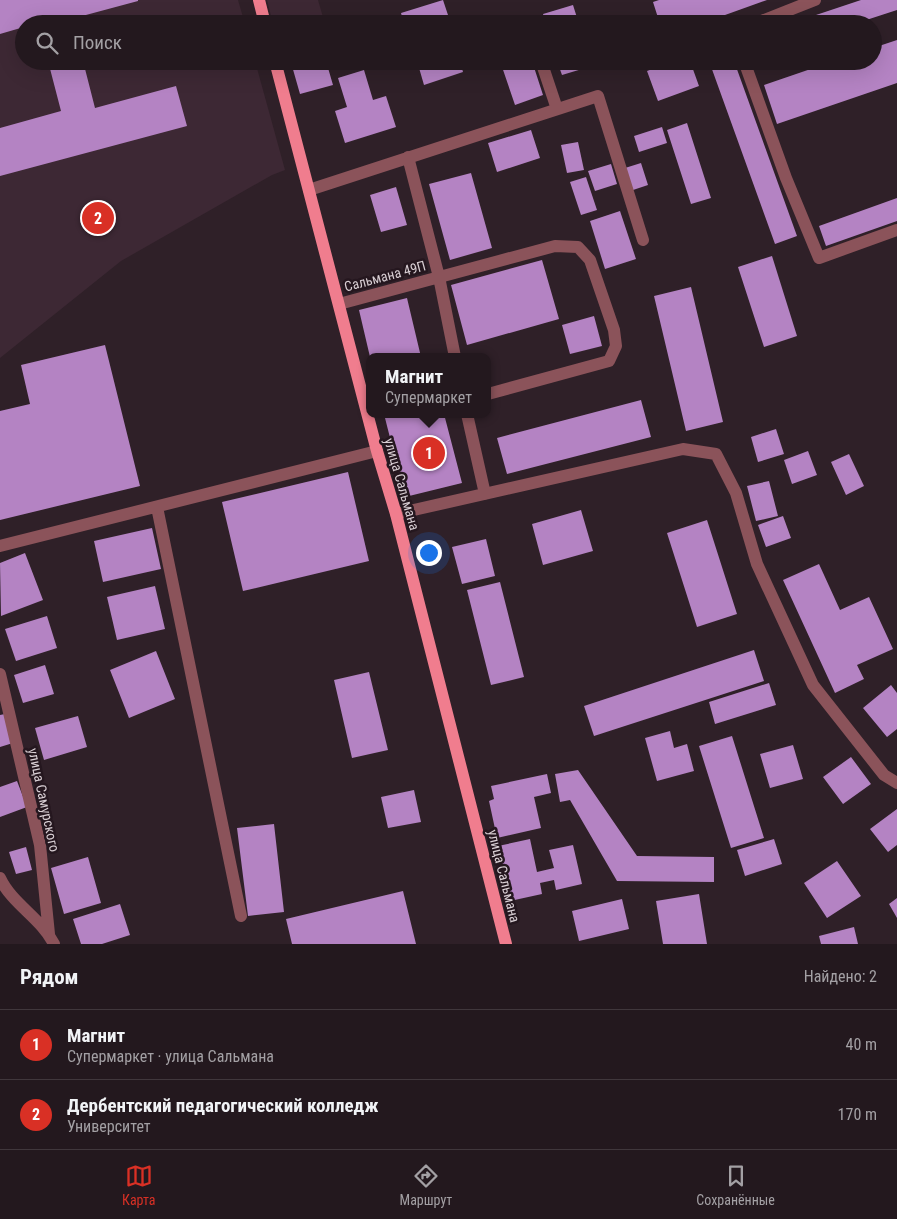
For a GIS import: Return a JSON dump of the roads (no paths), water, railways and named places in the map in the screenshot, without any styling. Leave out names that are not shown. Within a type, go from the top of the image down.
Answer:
[{"type":"main road","points":[[259,0],[263,15]]},
{"type":"main road","name":"улица Сальмана","points":[[277,70],[366,406]]},
{"type":"main road","name":"улица Сальмана","points":[[369,418],[396,514],[506,944]]},
{"type":"street","points":[[777,15],[815,0]]},
{"type":"street","points":[[544,70],[556,109]]},
{"type":"street","points":[[747,70],[786,178],[819,258],[897,230]]},
{"type":"street","points":[[309,190],[598,96],[643,240]]},
{"type":"street","points":[[408,157],[439,277],[454,353]]},
{"type":"street","name":"Сальмана 49П","points":[[339,304],[555,246],[578,247],[590,260],[614,330],[616,346],[609,362],[491,393]]},
{"type":"street","points":[[468,418],[485,494]]},
{"type":"street","points":[[396,514],[683,449],[716,454],[736,493],[757,564],[813,685],[884,775],[897,783]]},
{"type":"street","points":[[0,546],[378,451]]},
{"type":"street","points":[[157,507],[241,916]]},
{"type":"street","name":"улица Самурского","points":[[0,674],[40,844],[51,939]]},
{"type":"street","name":"улица Самурского","points":[[0,878],[5,888],[51,939]]},
{"type":"place","name":"Дербентский педагогический колледж","points":[[98,218]]},
{"type":"place","name":"Магнит","points":[[429,453]]}]
